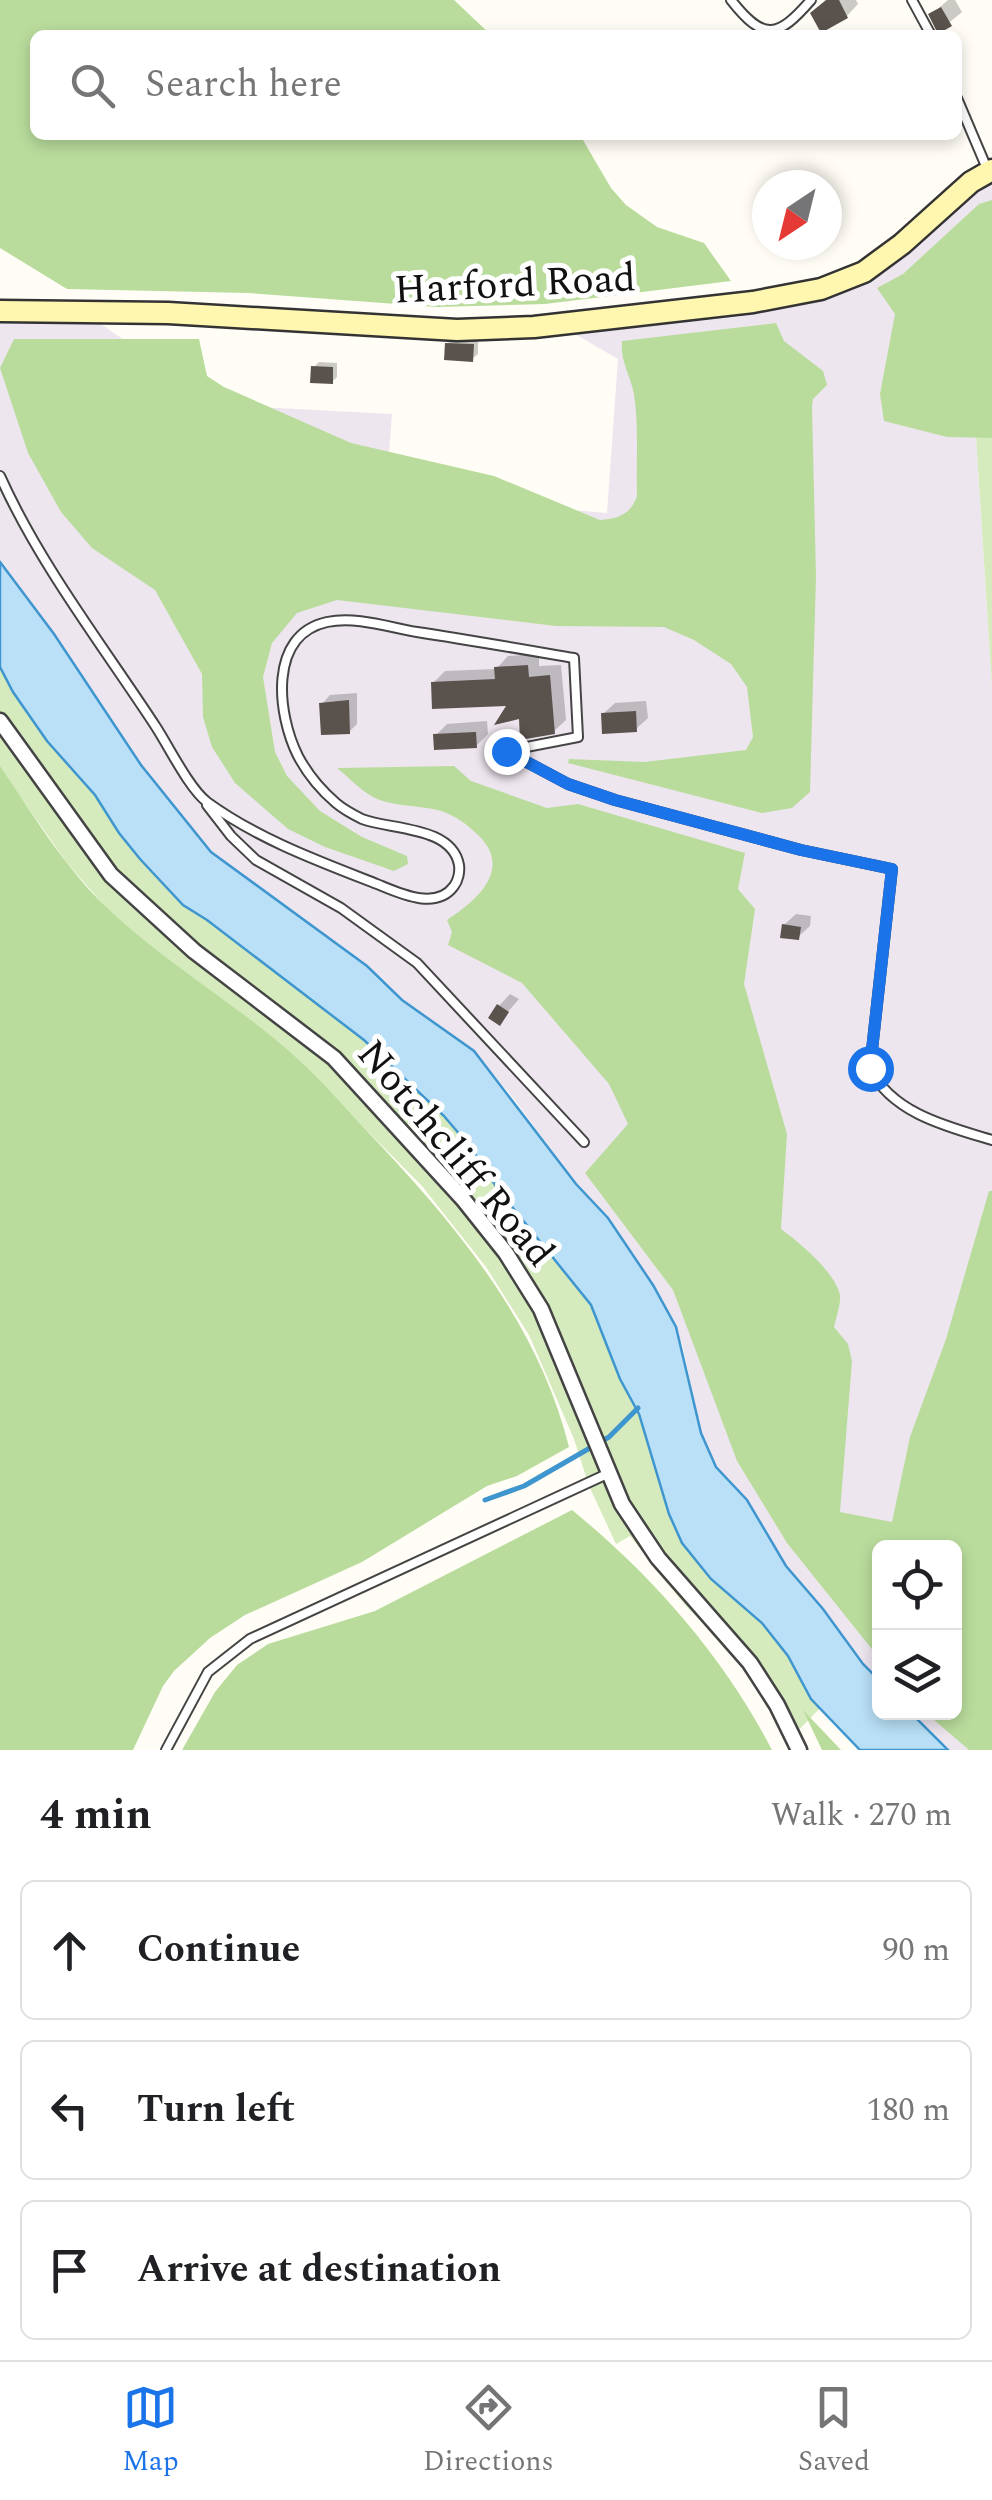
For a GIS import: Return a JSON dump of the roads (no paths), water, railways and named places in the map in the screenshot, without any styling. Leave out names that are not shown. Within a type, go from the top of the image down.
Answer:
[{"type":"main road","name":"Harford Road","points":[[0,312],[168,314],[457,330],[534,327],[754,302],[821,289],[864,272],[990,170]]},
{"type":"street","name":"Notchcliff Road","points":[[0,721],[88,847],[123,888],[194,951],[334,1058],[463,1199],[506,1253],[541,1309],[607,1474],[648,1545],[750,1663],[799,1750]]},
{"type":"lane","points":[[731,0],[750,22],[765,30]]},
{"type":"lane","points":[[779,30],[811,0]]},
{"type":"lane","points":[[912,0],[927,30]]},
{"type":"lane","points":[[791,23],[793,30]]},
{"type":"lane","points":[[962,109],[990,170]]},
{"type":"lane","points":[[0,476],[36,542],[231,836],[256,860],[340,908],[417,963],[584,1142]]},
{"type":"lane","points":[[203,799],[258,834],[319,862],[404,895],[428,899],[446,894],[456,884],[460,868],[454,852],[428,834],[362,818],[338,805],[318,786],[299,758],[286,726],[282,683],[292,643],[317,625],[342,619],[574,658],[578,737],[506,751],[568,784],[615,800],[801,850],[892,869],[870,1068],[876,1080],[921,1116],[992,1140]]},
{"type":"lane","points":[[166,1750],[208,1672],[250,1638],[607,1474]]},
{"type":"water","points":[[0,562],[54,634],[141,765],[211,852],[367,966],[402,1000],[474,1051],[576,1184],[608,1218],[676,1327],[701,1433],[716,1467],[747,1500],[786,1566],[872,1673],[872,1720],[918,1720],[948,1750],[860,1750],[811,1699],[788,1656],[762,1623],[711,1579],[682,1543],[669,1514],[639,1414],[620,1379],[591,1305],[497,1188],[472,1149],[444,1116],[364,1040],[183,905],[140,859],[95,795],[47,741],[0,667]]},
{"type":"waterway","points":[[485,1500],[524,1486],[609,1437],[638,1408]]}]
